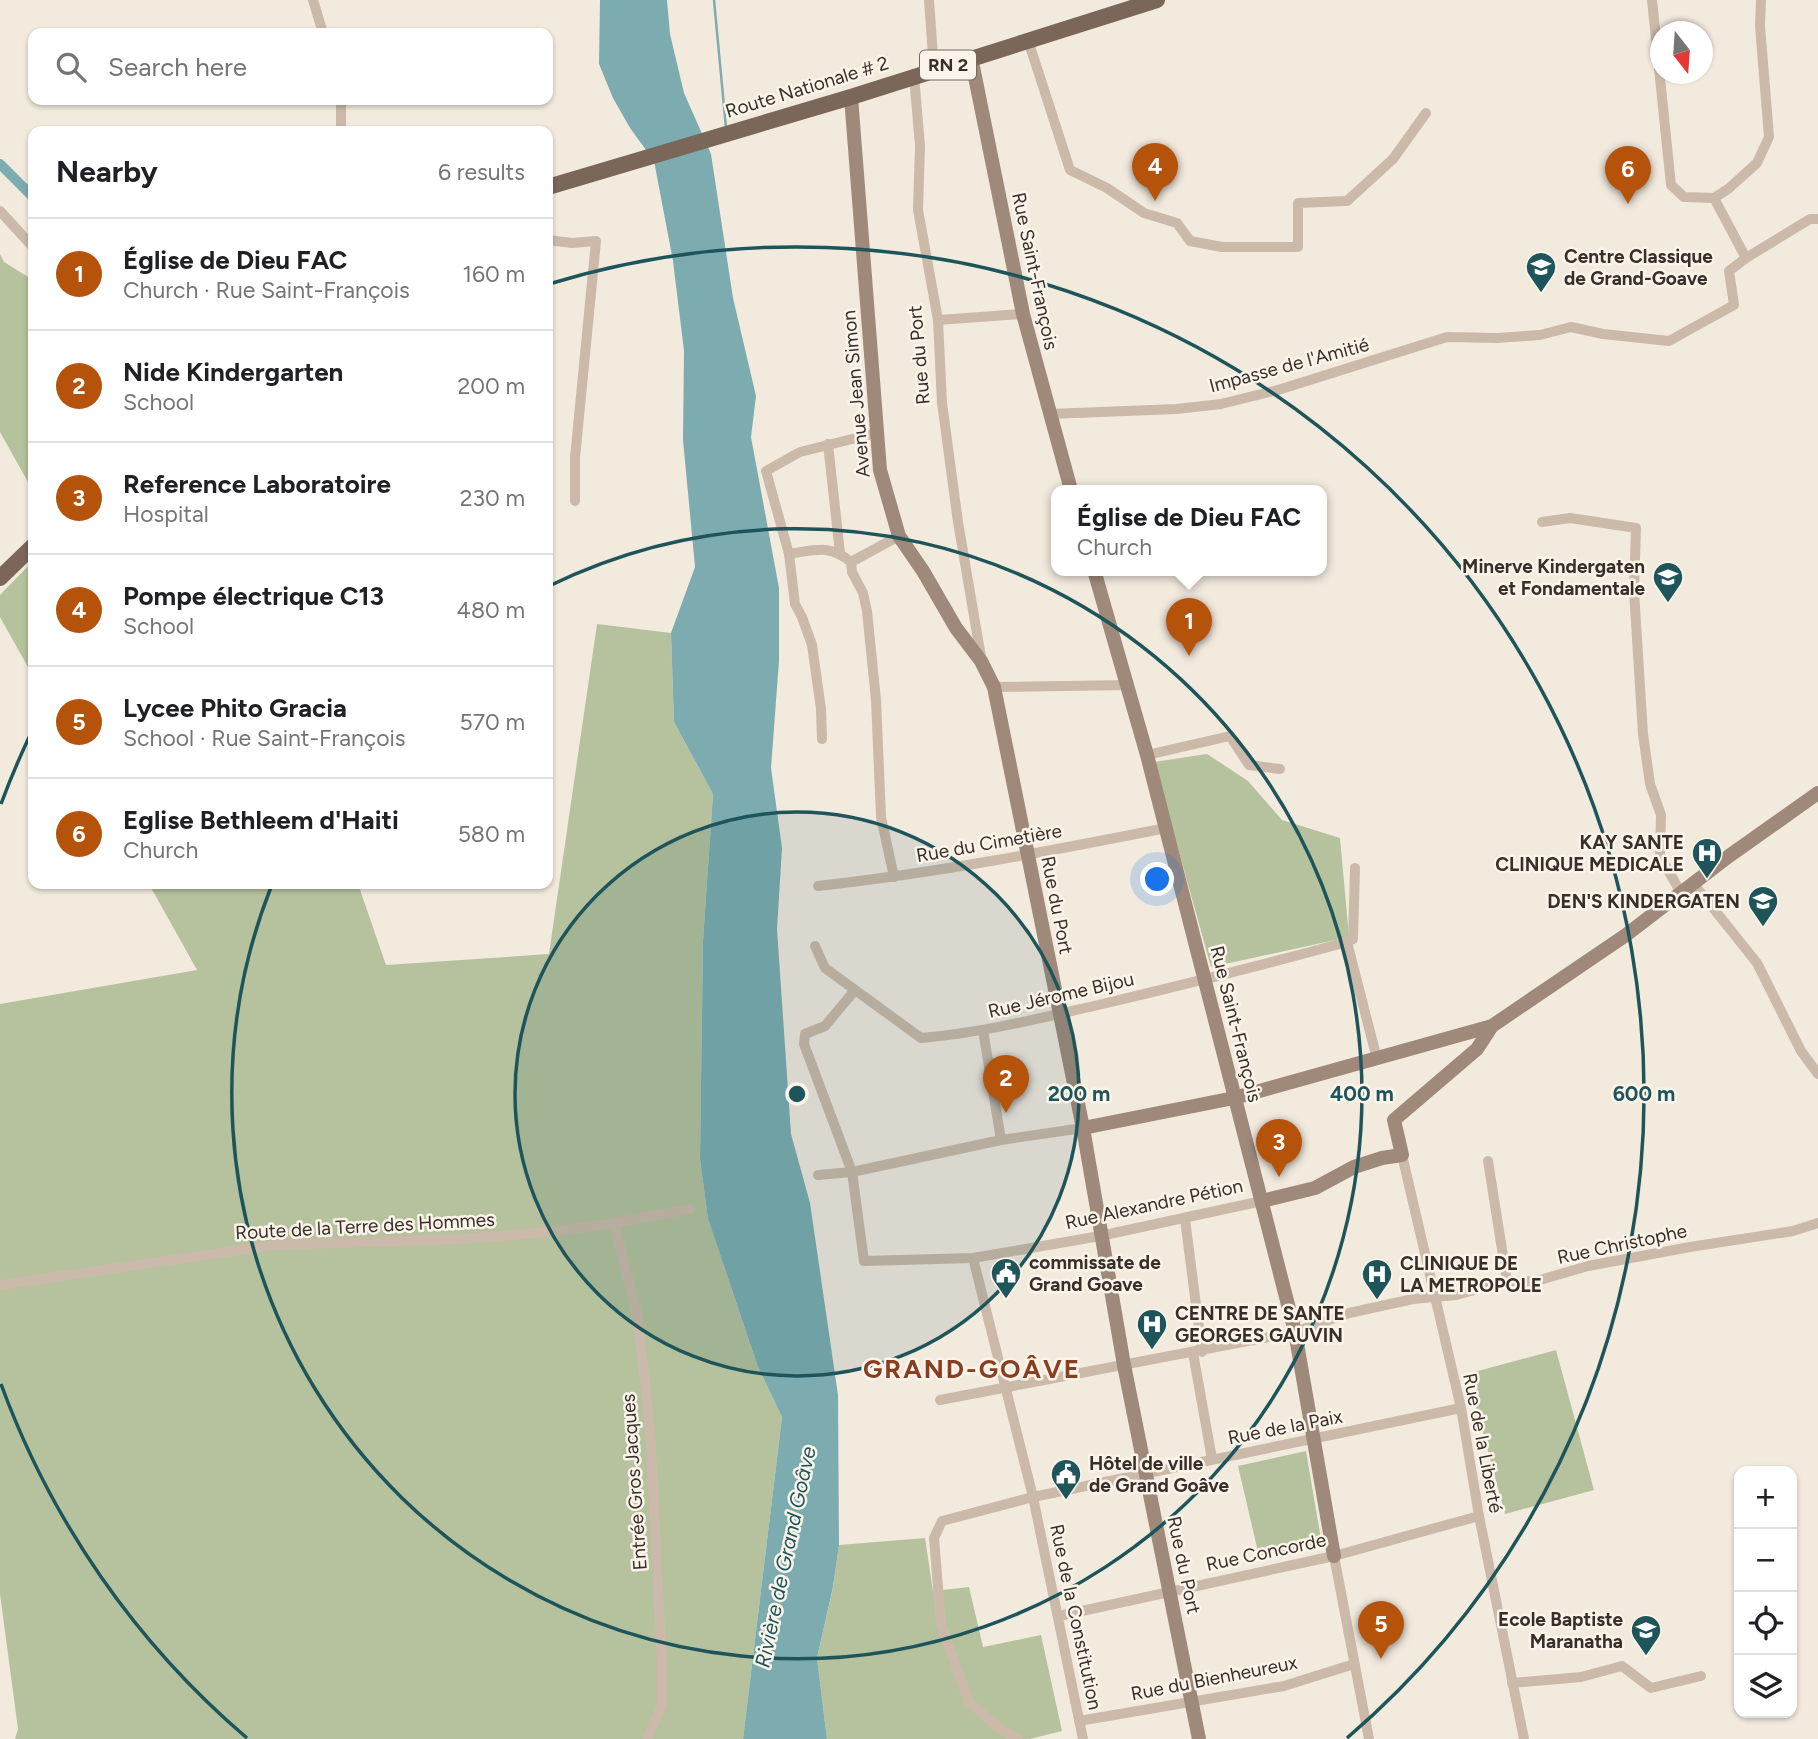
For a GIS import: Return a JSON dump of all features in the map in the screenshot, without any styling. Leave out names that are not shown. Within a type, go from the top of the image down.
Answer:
[{"type":"main road","name":"Route Nationale # 2","points":[[553,185],[851,97],[1156,0]]},
{"type":"main road","points":[[0,578],[28,551]]},
{"type":"street","points":[[313,0],[321,28]]},
{"type":"street","points":[[929,0],[934,70]]},
{"type":"street","points":[[1652,0],[1671,185],[1684,197],[1714,198],[1757,163],[1769,138],[1760,26],[1761,0]]},
{"type":"street","points":[[1028,40],[1070,170],[1107,188],[1144,213],[1177,223],[1190,242],[1222,247],[1298,247],[1298,203],[1347,201],[1393,159],[1426,113]]},
{"type":"street","name":"Rue Saint-François","points":[[971,57],[1023,314],[1070,485]]},
{"type":"street","name":"Rue du Port","points":[[914,76],[919,146],[918,210],[938,320],[942,403],[981,661],[995,687],[1083,1128],[1124,1365],[1199,1739]]},
{"type":"street","name":"Avenue Jean Simon","points":[[851,97],[880,470],[899,536],[956,628],[981,661]]},
{"type":"street","points":[[341,105],[341,126]]},
{"type":"street","points":[[1714,198],[1746,258],[1810,219],[1818,219]]},
{"type":"street","points":[[0,211],[28,242]]},
{"type":"street","points":[[553,241],[572,243],[596,241],[575,501]]},
{"type":"street","name":"Impasse de l'Amitié","points":[[1049,414],[1177,409],[1221,404],[1278,390],[1447,337],[1539,335],[1571,327],[1603,334],[1669,341],[1734,305],[1729,271],[1746,258]]},
{"type":"street","points":[[938,320],[1023,314]]},
{"type":"street","points":[[822,739],[821,709],[812,645],[795,604],[789,554],[766,471],[800,452],[876,433]]},
{"type":"street","points":[[828,444],[840,553]]},
{"type":"street","points":[[1542,522],[1570,518],[1636,528],[1634,591],[1643,734],[1650,784],[1661,815],[1660,856],[1681,893]]},
{"type":"street","points":[[851,562],[899,536]]},
{"type":"street","points":[[789,554],[827,548],[840,553],[851,562],[852,572],[863,593],[874,680],[881,817],[894,877]]},
{"type":"street","name":"Rue Saint-François","points":[[1096,576],[1147,755],[1295,1332],[1369,1739]]},
{"type":"street","points":[[995,687],[1128,685]]},
{"type":"street","points":[[1147,755],[1230,736],[1249,765],[1280,769]]},
{"type":"street","points":[[818,1175],[852,1172],[1001,1140],[1083,1128],[1234,1098],[1492,1026],[1626,935],[1818,793]]},
{"type":"street","name":"Rue du Cimetière","points":[[817,886],[894,877],[1027,855],[1166,828]]},
{"type":"street","points":[[1355,868],[1353,939],[1347,942],[1377,1059]]},
{"type":"street","points":[[1693,883],[1757,963],[1801,1051],[1818,1074]]},
{"type":"street","name":"Rue Jérome Bijou","points":[[815,946],[825,968],[921,1038],[983,1030],[1059,1014],[1205,980],[1347,942]]},
{"type":"street","points":[[852,1172],[804,1044],[804,1034],[825,1026],[855,990]]},
{"type":"street","points":[[1402,1155],[1394,1120],[1478,1049],[1492,1026]]},
{"type":"street","points":[[983,1030],[1001,1140]]},
{"type":"street","name":"Rue Alexandre Pétion","points":[[852,1172],[864,1261],[973,1258],[1100,1236],[1262,1201],[1315,1188],[1354,1167],[1402,1155]]},
{"type":"street","name":"Rue de la Liberté","points":[[1402,1155],[1461,1408],[1479,1516],[1524,1739]]},
{"type":"street","points":[[1488,1161],[1507,1281]]},
{"type":"street","name":"Route de la Terre des Hommes","points":[[0,1284],[275,1245],[465,1239],[614,1223],[690,1209]]},
{"type":"street","points":[[1185,1219],[1212,1459]]},
{"type":"street","name":"Entrée Gros Jacques","points":[[614,1223],[638,1318],[650,1444],[662,1705],[647,1739]]},
{"type":"street","name":"Rue Christophe","points":[[940,1400],[1295,1332],[1349,1313],[1434,1296],[1456,1295],[1507,1281],[1540,1280],[1601,1264],[1793,1231],[1818,1223]]},
{"type":"street","name":"Rue de la Constitution","points":[[973,1258],[1033,1497],[1083,1739]]},
{"type":"street","name":"Rue de la Paix","points":[[1018,1739],[1000,1729],[969,1702],[942,1624],[934,1538],[942,1521],[1033,1497],[1461,1408]]},
{"type":"street","name":"Rue Concorde","points":[[1059,1616],[1334,1556],[1479,1516]]},
{"type":"street","name":"Rue du Bienheureux","points":[[1079,1721],[1284,1686],[1354,1664]]},
{"type":"street","points":[[1512,1683],[1581,1677],[1622,1666],[1651,1688],[1702,1676]]},
{"type":"green space","points":[[0,254],[4,262],[28,277],[28,482],[0,432]]},
{"type":"green space","points":[[28,566],[28,667],[0,617],[0,595]]},
{"type":"green space","points":[[597,624],[671,633],[674,722],[713,794],[703,941],[700,1159],[708,1219],[758,1367],[782,1417],[743,1739],[15,1739],[18,1729],[0,1594],[0,1004],[197,970],[152,889],[360,889],[386,965],[549,954]]},
{"type":"green space","points":[[1207,754],[1248,781],[1282,820],[1340,838],[1349,937],[1211,967],[1154,762]]},
{"type":"green space","points":[[1556,1350],[1594,1490],[1505,1514],[1467,1374]]},
{"type":"green space","points":[[1306,1451],[1322,1545],[1259,1556],[1238,1466]]},
{"type":"green space","points":[[925,1538],[933,1591],[969,1587],[983,1647],[1041,1635],[1062,1731],[1030,1739],[827,1739],[817,1658],[833,1588],[839,1545]]},
{"type":"water","name":"Rivière de Grand Goâve","points":[[600,0],[667,0],[670,34],[684,93],[711,154],[733,298],[756,396],[751,437],[779,588],[779,661],[771,768],[782,848],[777,929],[791,1134],[810,1203],[838,1395],[839,1545],[833,1587],[817,1658],[827,1739],[743,1739],[782,1417],[758,1367],[708,1219],[700,1159],[703,941],[713,794],[674,722],[671,633],[695,567],[683,440],[684,351],[673,261],[654,161],[630,128],[613,98],[599,64]]},
{"type":"waterway","points":[[714,0],[726,128]]},
{"type":"waterway","points":[[0,164],[28,192]]},
{"type":"place","name":"Pompe électrique C13","points":[[1155,201]]},
{"type":"place","name":"Eglise Bethleem d'Haiti","points":[[1628,204]]},
{"type":"place","name":"Centre Classique de Grand-Goave","points":[[1541,294]]},
{"type":"place","name":"Minerve Kindergaten et Fondamentale","points":[[1668,604]]},
{"type":"place","name":"Église de Dieu FAC","points":[[1189,656]]},
{"type":"place","name":"KAY SANTE CLINIQUE MEDICALE","points":[[1707,880]]},
{"type":"place","name":"DEN'S KINDERGATEN","points":[[1763,928]]},
{"type":"place","name":"Nide Kindergarten","points":[[1006,1113]]},
{"type":"place","name":"Reference Laboratoire","points":[[1279,1177]]},
{"type":"place","name":"commissate de Grand Goave","points":[[1006,1300]]},
{"type":"place","name":"CLINIQUE DE LA METROPOLE","points":[[1377,1301]]},
{"type":"place","name":"CENTRE DE SANTE GEORGES GAUVIN","points":[[1152,1351]]},
{"type":"place","name":"Hôtel de ville de Grand Goâve","points":[[1066,1501]]},
{"type":"place","name":"Ecole Baptiste Maranatha","points":[[1646,1657]]},
{"type":"place","name":"Lycee Phito Gracia","points":[[1381,1659]]},
{"type":"district","name":"GRAND-GOÂVE","points":[[972,1369]]}]
